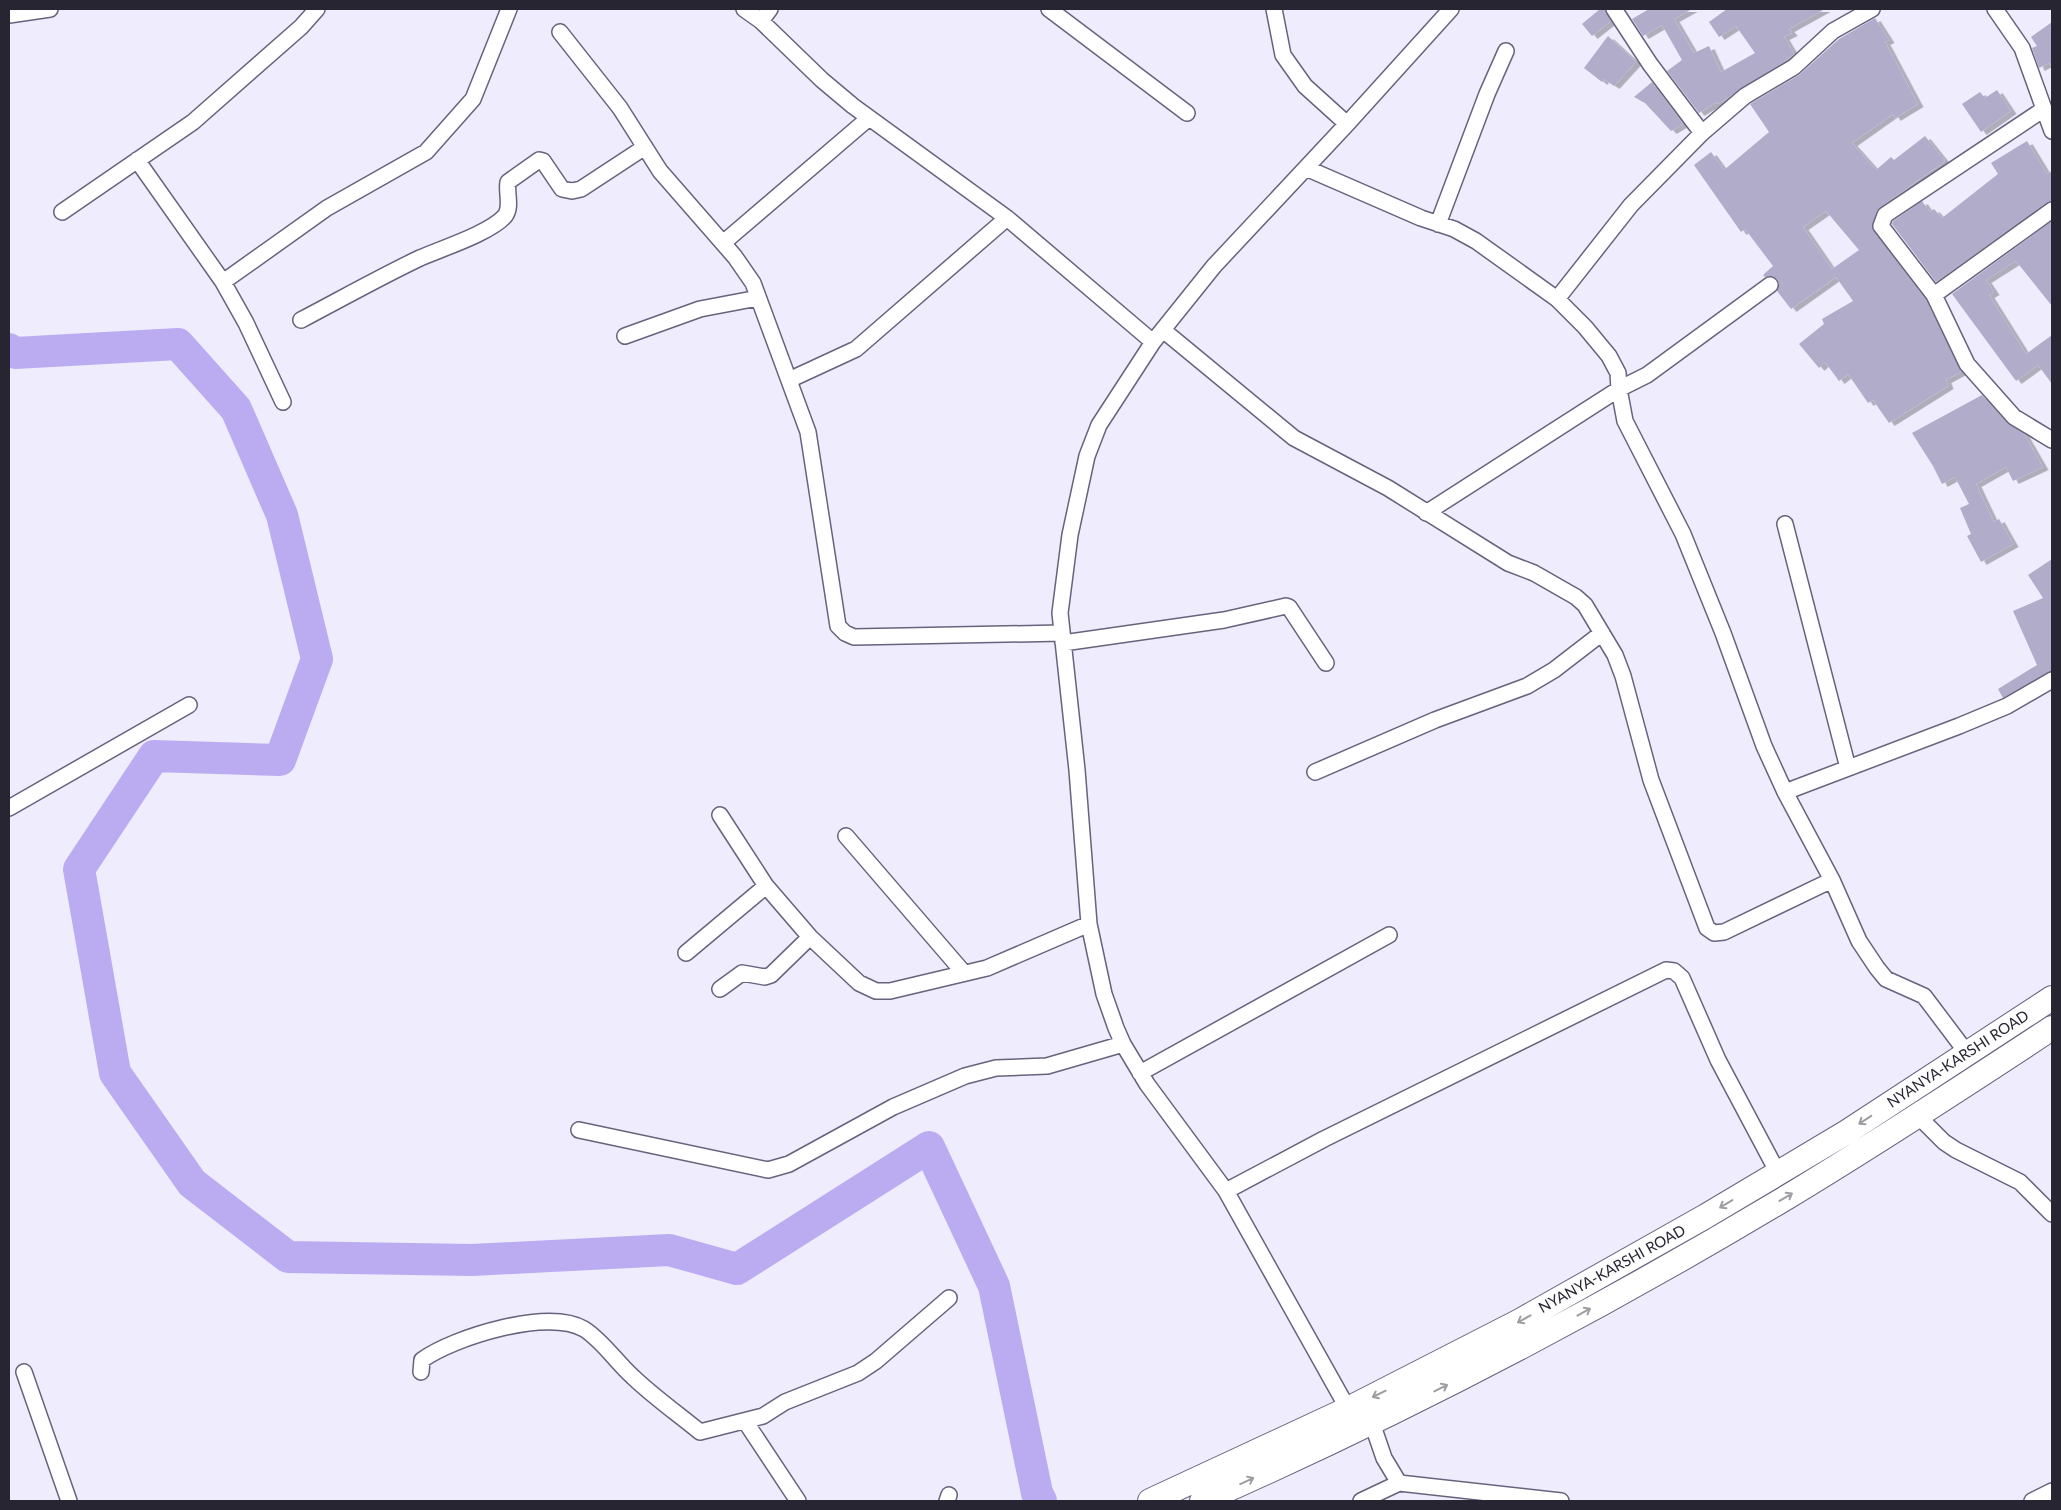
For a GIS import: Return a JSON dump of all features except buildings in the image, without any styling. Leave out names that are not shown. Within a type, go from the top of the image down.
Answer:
[{"type":"main road","name":"NYANYA-KARSHI ROAD","points":[[1150,1501],[1348,1409],[1518,1322],[1706,1216],[1847,1132],[2052,998]]},
{"type":"main road","name":"NYANYA-KARSHI ROAD","points":[[1202,1501],[1372,1423],[1516,1350],[1636,1284],[1783,1199],[1918,1116],[2052,1028]]},
{"type":"street","points":[[9,15],[50,9]]},
{"type":"street","points":[[62,212],[192,122],[301,28],[317,9]]},
{"type":"street","points":[[224,282],[327,208],[426,152],[473,99],[510,9]]},
{"type":"street","points":[[744,9],[761,21],[822,80],[870,118],[1007,218],[1153,342]]},
{"type":"street","points":[[761,21],[770,9]]},
{"type":"street","points":[[1048,9],[1186,113]]},
{"type":"street","points":[[1274,9],[1283,55],[1304,86],[1347,124]]},
{"type":"street","points":[[1348,1409],[1226,1191],[1140,1073],[1123,1044],[1104,994],[1089,924],[1077,770],[1060,614],[1070,535],[1087,456],[1099,425],[1153,342],[1214,266],[1347,124],[1451,9]]},
{"type":"street","points":[[1614,9],[1650,64],[1702,133]]},
{"type":"street","points":[[1557,299],[1631,205],[1702,133],[1745,96],[1794,67],[1833,31],[1872,9]]},
{"type":"street","points":[[1995,9],[2022,48],[2052,131]]},
{"type":"street","points":[[560,32],[620,108],[660,171],[724,243],[753,283],[808,432],[838,626],[845,633],[854,637],[1062,638],[1224,620],[1286,606],[1290,607],[1326,663]]},
{"type":"street","points":[[1438,224],[1487,94],[1506,51]]},
{"type":"street","points":[[2044,109],[1885,215],[1881,226],[1934,295],[1967,364],[2014,417],[2052,440]]},
{"type":"street","points":[[724,243],[870,118]]},
{"type":"street","points":[[301,320],[419,259],[495,225],[507,214],[509,206],[506,190],[508,182],[539,160],[545,163],[562,189],[572,191],[581,189],[645,147]]},
{"type":"street","points":[[137,160],[224,282],[284,402]]},
{"type":"street","points":[[1306,168],[1454,229],[1476,241],[1557,299],[1585,327],[1609,356],[1618,373],[1625,420],[1683,534],[1724,633],[1764,746],[1785,792],[1832,880],[1855,933],[1886,979],[1924,996],[1967,1053]]},
{"type":"street","points":[[1934,295],[2052,210]]},
{"type":"street","points":[[788,380],[863,344],[1007,218]]},
{"type":"street","points":[[1426,513],[1619,389],[1647,375],[1770,285]]},
{"type":"street","points":[[625,336],[700,309],[758,298]]},
{"type":"street","points":[[1163,330],[1294,438],[1388,488],[1508,564],[1534,573],[1576,597],[1585,606],[1615,655],[1624,676],[1651,780],[1707,928],[1714,933],[1724,932],[1832,880]]},
{"type":"street","points":[[1785,524],[1848,768]]},
{"type":"street","points":[[1316,772],[1435,720],[1527,686],[1554,670],[1602,633]]},
{"type":"street","points":[[1785,792],[2008,706],[2052,680]]},
{"type":"street","points":[[9,808],[189,705]]},
{"type":"street","points":[[720,815],[766,886],[810,937],[859,984],[876,991],[890,991],[987,968],[1089,924]]},
{"type":"street","points":[[846,836],[964,974]]},
{"type":"street","points":[[686,953],[766,886]]},
{"type":"street","points":[[1140,1073],[1389,935]]},
{"type":"street","points":[[720,989],[742,973],[765,978],[771,975],[810,937]]},
{"type":"street","points":[[1226,1191],[1324,1139],[1666,970],[1674,971],[1682,978],[1718,1060],[1778,1173]]},
{"type":"street","points":[[580,1130],[768,1170],[790,1164],[894,1107],[965,1076],[996,1068],[1047,1066],[1123,1044]]},
{"type":"street","points":[[1918,1116],[1944,1142],[1956,1150],[2020,1182],[2052,1214]]},
{"type":"street","points":[[421,1372],[422,1360],[434,1352],[480,1334],[539,1321],[569,1323],[583,1328],[593,1336],[632,1377],[700,1432],[763,1416],[785,1402],[858,1373],[876,1361],[949,1298]]},
{"type":"street","points":[[24,1372],[69,1501]]},
{"type":"street","points":[[745,1421],[798,1501]]},
{"type":"street","points":[[1372,1423],[1384,1458],[1399,1483]]},
{"type":"street","points":[[1361,1501],[1399,1483],[1543,1501],[1561,1501]]},
{"type":"street","points":[[2032,1501],[2052,1491]]},
{"type":"waterway","points":[[9,349],[15,353],[178,344],[236,409],[282,515],[317,659],[280,760],[154,756],[79,869],[115,1073],[192,1183],[288,1257],[472,1260],[669,1250],[737,1269],[929,1147],[994,1286],[1037,1493],[1041,1501]]}]
